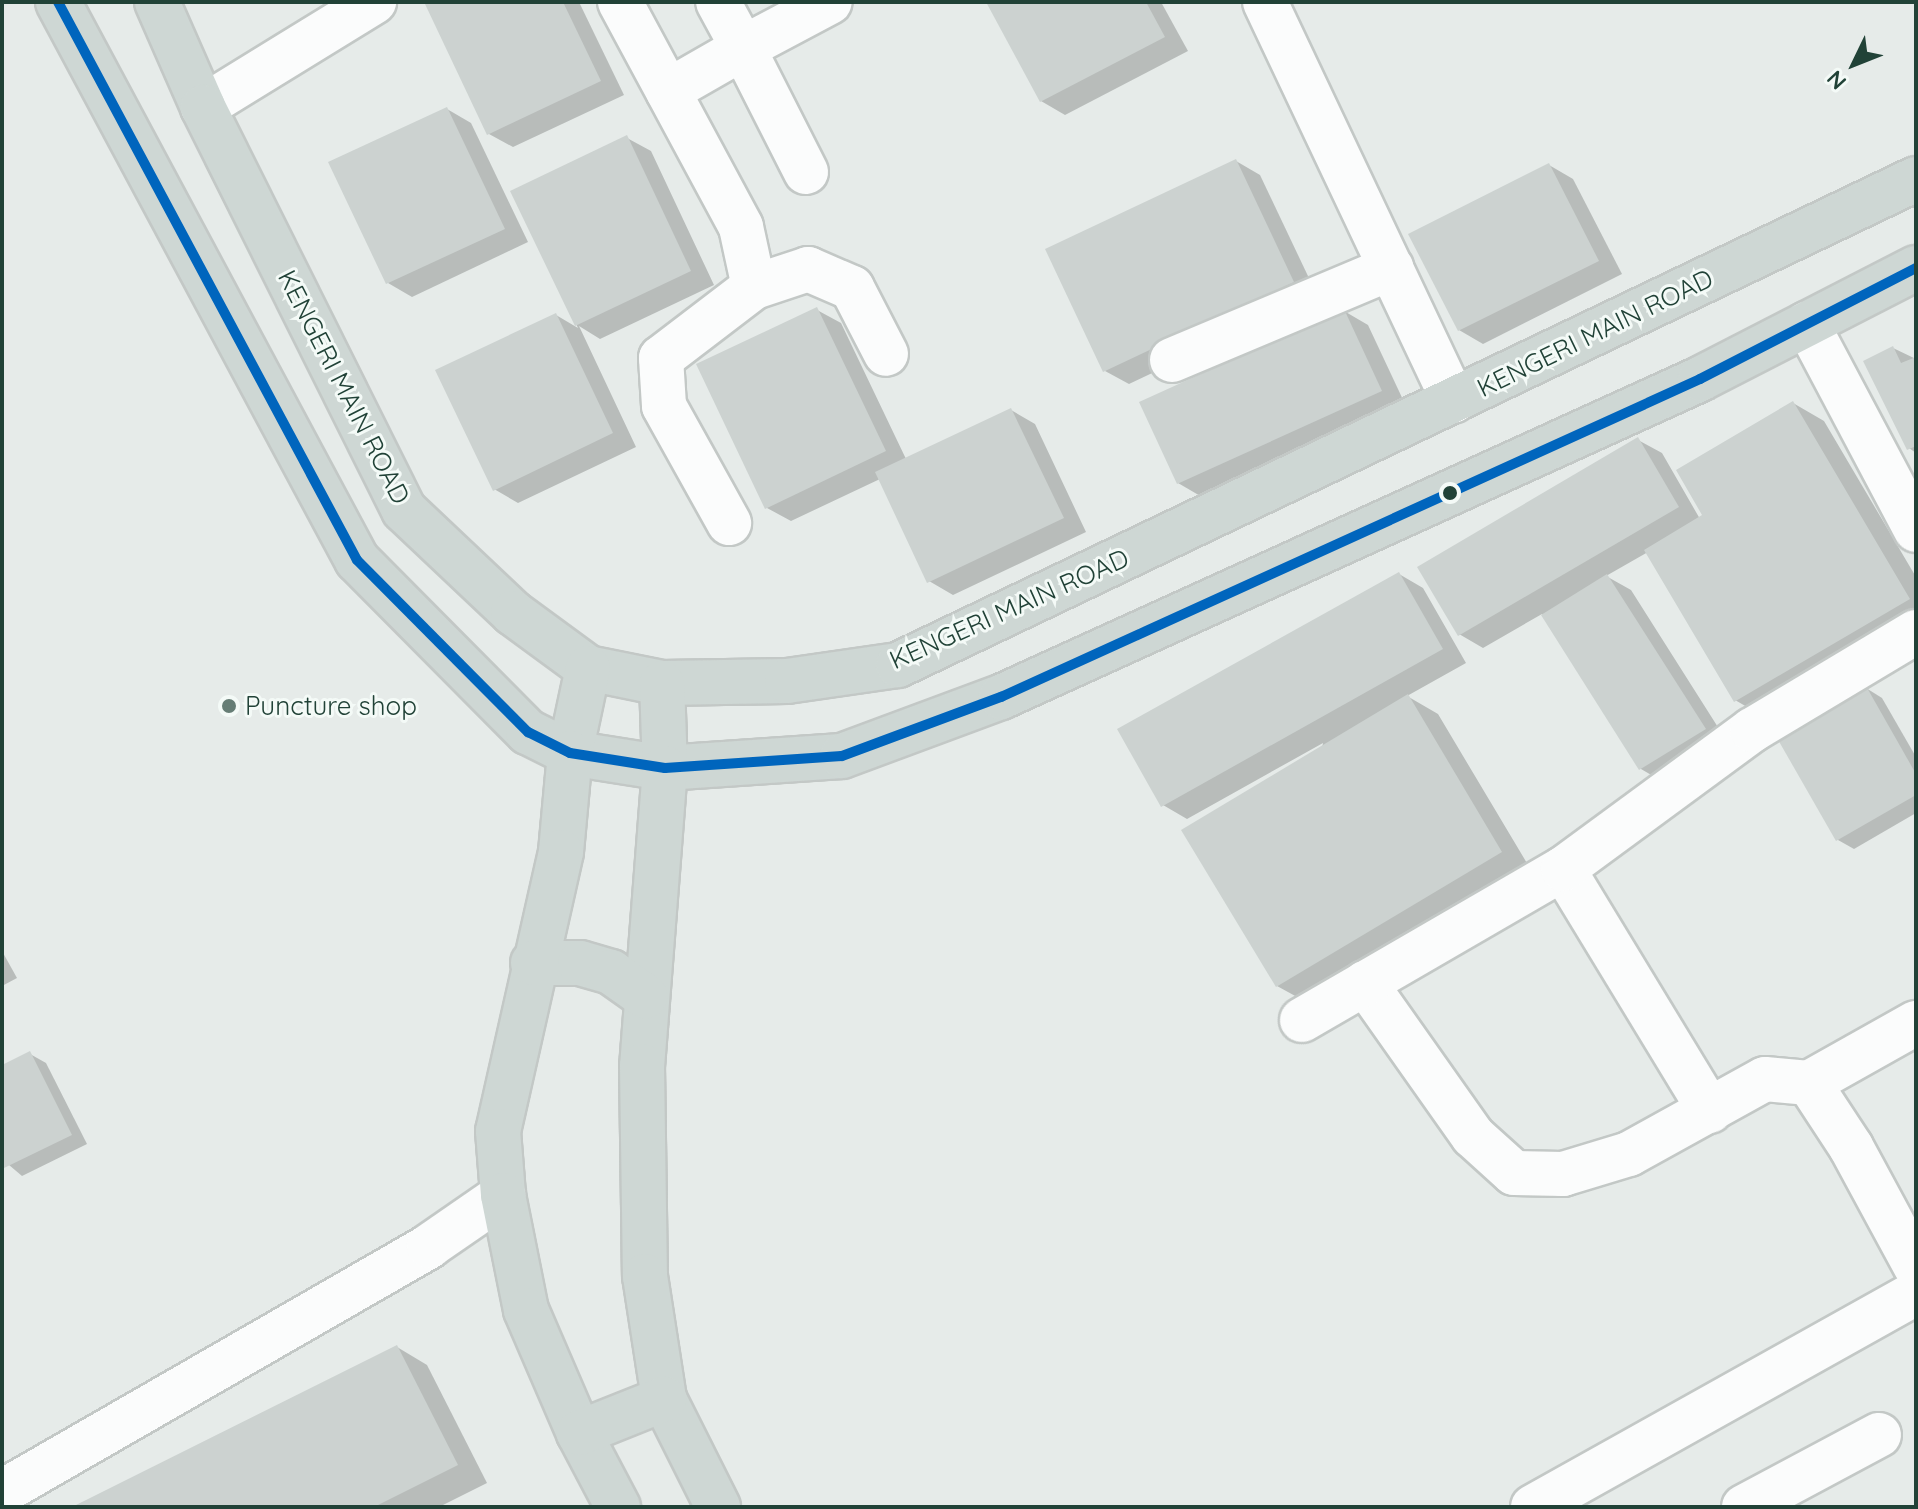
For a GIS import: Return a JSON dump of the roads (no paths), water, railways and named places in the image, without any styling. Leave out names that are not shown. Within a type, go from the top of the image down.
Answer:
[{"type":"main road","points":[[58,2],[357,560],[485,693],[528,732],[570,753],[665,768],[842,756],[1001,697],[1700,379],[1916,268]]},
{"type":"main road","name":"KENGERI MAIN ROAD","points":[[157,2],[203,107],[404,510],[513,613],[588,668],[662,683],[787,681],[898,665],[1916,179]]},
{"type":"main road","points":[[588,668],[570,753],[561,852],[533,963],[498,1131],[503,1195],[526,1310],[579,1433],[618,1507]]},
{"type":"main road","points":[[662,683],[665,768],[645,996],[641,1099],[645,1276],[664,1399],[718,1507]]},
{"type":"main road","points":[[533,963],[580,963],[611,972],[645,996]]},
{"type":"main road","points":[[579,1433],[664,1399]]},
{"type":"street","points":[[203,107],[374,2]]},
{"type":"street","points":[[620,2],[741,227],[754,287]]},
{"type":"street","points":[[718,2],[806,172]]},
{"type":"street","points":[[668,91],[830,2]]},
{"type":"street","points":[[1278,7],[1391,268],[1454,401]]},
{"type":"street","points":[[1172,360],[1391,268]]},
{"type":"street","points":[[729,523],[664,406],[661,358],[754,287],[808,269],[852,288],[886,354]]},
{"type":"street","points":[[1807,324],[1916,530]]},
{"type":"street","points":[[1302,1020],[1563,869],[1752,730],[1916,632]]},
{"type":"street","points":[[1563,869],[1710,1111]]},
{"type":"street","points":[[1365,983],[1473,1136],[1514,1173],[1563,1174],[1629,1154],[1765,1079],[1809,1083],[1916,1023]]},
{"type":"street","points":[[1809,1083],[1851,1147],[1916,1267]]},
{"type":"street","points":[[2,1492],[429,1246],[503,1195]]},
{"type":"street","points":[[1533,1507],[1916,1293]]},
{"type":"street","points":[[1744,1507],[1879,1435]]},
{"type":"street","points":[[2,1501],[5,1507]]},
{"type":"place","name":"Puncture shop","points":[[229,706]]}]
